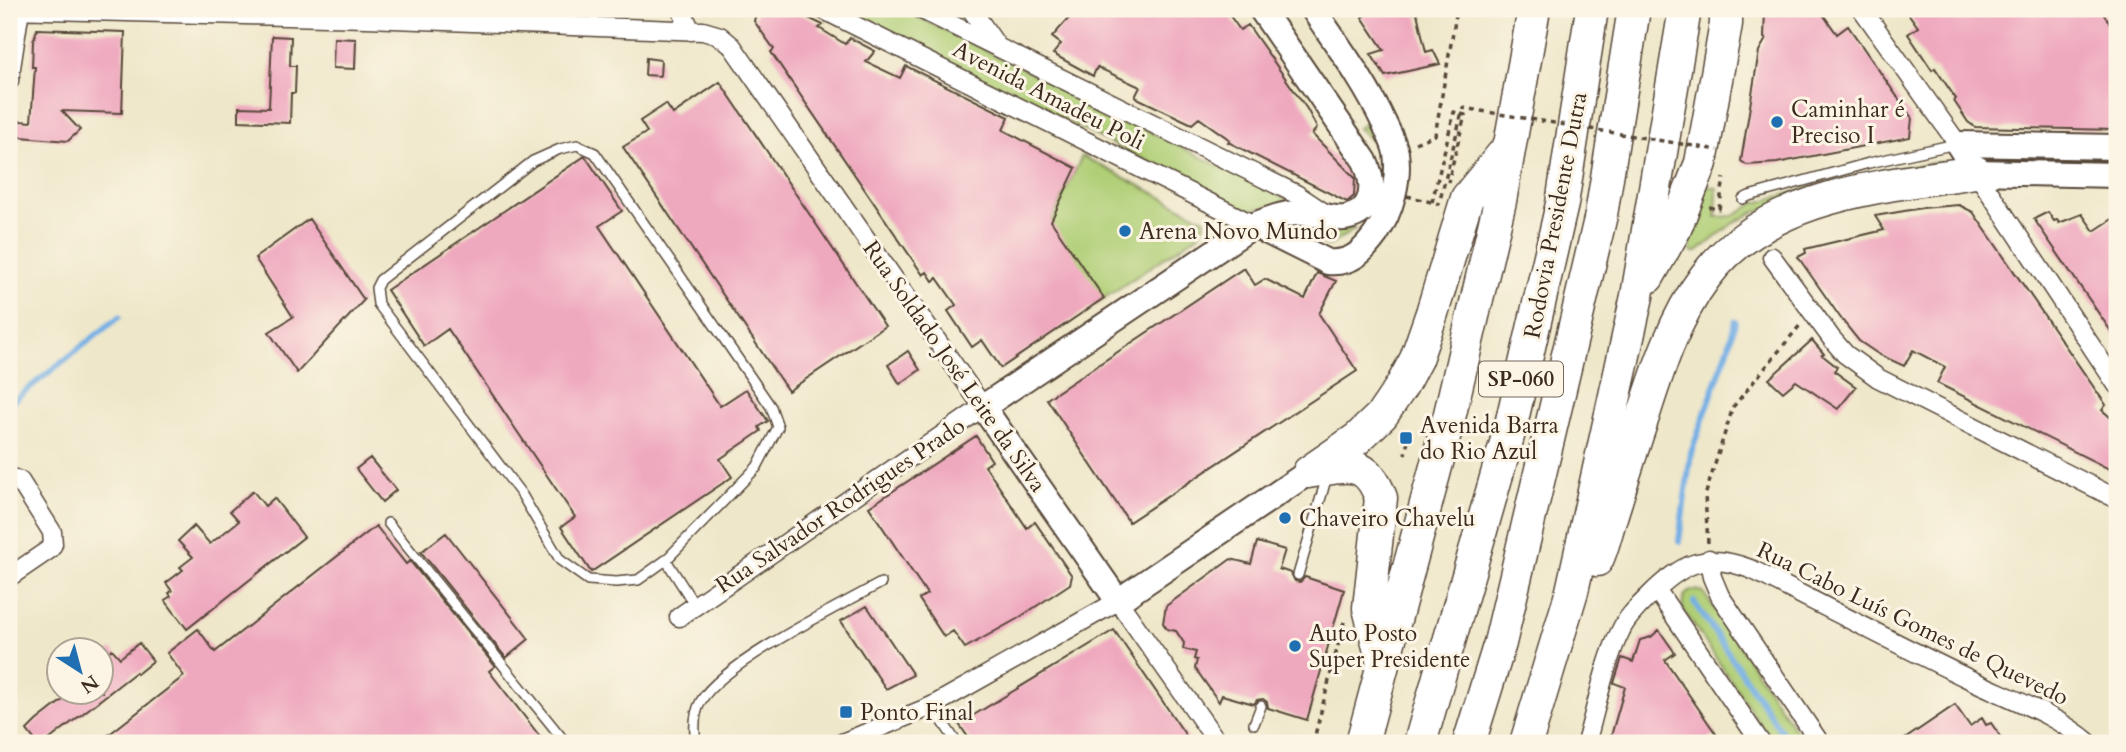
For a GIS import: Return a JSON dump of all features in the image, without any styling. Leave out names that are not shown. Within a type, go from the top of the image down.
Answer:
[{"type":"highway","name":"SP-060","points":[[1362,743],[1449,418],[1500,201],[1534,9]]},
{"type":"highway","name":"Rodovia Presidente Dutra","points":[[1420,743],[1513,416],[1562,204],[1592,9]]},
{"type":"highway","name":"Rodovia Presidente Dutra","points":[[1469,743],[1500,643],[1601,215],[1634,9]]},
{"type":"highway","points":[[1526,743],[1572,591],[1637,296],[1685,9]]},
{"type":"highway","points":[[1637,296],[1675,229],[1701,163],[1726,24],[1726,9]]},
{"type":"highway","points":[[1319,470],[1382,415],[1401,387],[1416,359],[1467,198],[1511,144]]},
{"type":"highway","points":[[1572,591],[1587,577],[1601,551],[1663,354],[1684,311],[1705,277],[1724,255],[1766,225],[1812,204],[1875,187],[1976,172]]},
{"type":"highway","points":[[1319,470],[1347,466],[1364,470],[1375,481],[1381,498],[1369,608],[1383,664]]},
{"type":"main road","points":[[1261,9],[1343,129],[1377,107]]},
{"type":"main road","points":[[1254,225],[1328,262],[1339,263],[1363,251],[1378,231],[1392,201],[1396,153],[1377,107],[1361,79],[1313,9]]},
{"type":"main road","name":"Rua Salvador Rodrigues Prado","points":[[983,407],[1254,225],[1299,212],[1326,214],[1343,219],[1359,212],[1371,196],[1372,177],[1365,161],[1343,129]]},
{"type":"main road","points":[[1958,144],[2117,147]]},
{"type":"main road","points":[[1958,144],[1976,172],[2117,175]]},
{"type":"main road","name":"Rua Soldado José Leite da Silva","points":[[983,407],[1118,601]]},
{"type":"main road","points":[[1118,601],[1319,470]]},
{"type":"street","name":"Rua Soldado José Leite da Silva","points":[[9,9],[367,18],[703,31],[720,36],[732,46],[983,407]]},
{"type":"street","points":[[9,81],[20,9]]},
{"type":"street","points":[[349,9],[367,18]]},
{"type":"street","points":[[681,9],[691,31]]},
{"type":"street","name":"Avenida Amadeu Poli","points":[[822,9],[1254,225]]},
{"type":"street","name":"Avenida Amadeu Poli","points":[[920,9],[1296,194],[1326,214]]},
{"type":"street","points":[[971,9],[998,48]]},
{"type":"street","points":[[1862,9],[1958,144]]},
{"type":"street","points":[[1976,172],[2117,386]]},
{"type":"street","points":[[1772,257],[1832,340],[1845,354],[1878,378],[2117,499]]},
{"type":"street","name":"Rua Salvador Rodrigues Prado","points":[[679,617],[694,604],[983,407]]},
{"type":"street","points":[[9,479],[20,481],[53,538],[50,549],[9,577]]},
{"type":"street","points":[[1586,743],[1620,631],[1631,614],[1686,565],[1709,559],[1712,577],[1720,596],[1820,743]]},
{"type":"street","name":"Rua Cabo Luís Gomes de Quevedo","points":[[1709,559],[1734,562],[1753,570],[1969,680],[2050,717],[2089,743]]},
{"type":"street","points":[[1656,589],[1760,743]]},
{"type":"street","points":[[842,743],[932,706],[1118,601]]},
{"type":"street","name":"Rua Soldado José Leite da Silva","points":[[1118,601],[1218,743]]},
{"type":"lane","points":[[1743,199],[1869,163],[1958,144]]},
{"type":"lane","points":[[577,145],[595,153],[771,407],[778,427],[757,467],[666,560],[638,580],[616,582],[588,580],[560,560],[522,495],[378,304],[376,288],[380,280],[533,161],[560,149],[577,145]]},
{"type":"lane","points":[[1298,575],[1319,470]]},
{"type":"lane","points":[[388,523],[566,743]]},
{"type":"lane","points":[[666,560],[694,604]]},
{"type":"lane","points":[[696,743],[694,729],[701,702],[720,680],[754,655],[881,583]]},
{"type":"lane","points":[[932,706],[957,743]]},
{"type":"lane","points":[[1254,724],[1261,706]]},
{"type":"path","points":[[702,9],[739,11]]},
{"type":"path","points":[[1415,143],[1435,135],[1457,9]]},
{"type":"path","points":[[1407,196],[1439,204],[1463,108],[1718,150]]},
{"type":"path","points":[[1709,559],[1705,496],[1733,407],[1812,310]]},
{"type":"path","points":[[1398,429],[1410,432],[1405,454]]},
{"type":"green space","points":[[840,9],[902,9],[1290,201],[1248,211]]},
{"type":"green space","points":[[1373,119],[1377,146],[1358,128]]},
{"type":"green space","name":"Arena Novo Mundo","points":[[1082,156],[1204,219],[1205,222],[1198,235],[1094,305],[1049,225]]},
{"type":"green space","points":[[2117,159],[2117,172],[2003,165],[2006,160]]},
{"type":"green space","points":[[1943,162],[1752,213],[1732,224],[1697,252],[1692,252],[1690,246],[1706,186],[1717,188],[1716,217],[1734,216],[1753,204],[1828,182],[1881,170]]},
{"type":"green space","points":[[1280,222],[1355,229],[1328,246]]},
{"type":"green space","points":[[1695,590],[1703,592],[1804,743],[1773,743],[1683,609],[1684,596]]},
{"type":"building","points":[[766,9],[790,9],[823,25],[819,28],[845,44],[850,38],[875,51],[866,62],[900,78],[906,66],[1009,117],[1003,130],[1076,168],[1051,221],[1104,298],[1001,368],[982,340],[972,347],[948,311],[956,305],[937,278],[933,281],[927,272],[923,275],[771,52],[774,49],[754,21],[756,13]]},
{"type":"building","points":[[1077,9],[1149,9],[1153,16],[1164,9],[1225,9],[1240,30],[1248,25],[1307,109],[1317,128],[1312,134],[1355,178],[1354,196],[1347,202],[1228,142],[1230,140],[1199,118],[1192,124],[1135,97],[1140,87],[1097,67],[1093,76],[1053,54],[1061,44],[1052,37]]},
{"type":"building","points":[[1375,9],[1412,9],[1413,13],[1417,13],[1426,52],[1433,50],[1440,64],[1385,76],[1371,54],[1384,50],[1362,17]]},
{"type":"building","points":[[1765,9],[1819,9],[1837,34],[1848,26],[1912,118],[1910,137],[1777,163],[1747,165],[1741,161],[1759,51],[1766,39]]},
{"type":"building","points":[[1905,9],[2100,9],[2117,34],[2117,130],[1975,127],[1968,122],[1935,68],[1932,70],[1908,34],[1918,27]]},
{"type":"building","points":[[37,29],[125,32],[122,113],[62,111],[80,130],[68,141],[9,136],[9,120],[31,122],[35,67],[32,67],[33,42]]},
{"type":"building","points":[[272,36],[291,37],[290,66],[296,66],[295,93],[291,93],[290,123],[239,121],[239,107],[269,108]]},
{"type":"building","points":[[334,38],[356,39],[355,69],[333,68]]},
{"type":"building","points":[[646,58],[661,60],[660,76],[645,75]]},
{"type":"building","points":[[720,82],[885,326],[788,391],[623,147],[647,132],[640,121],[666,104],[673,114]]},
{"type":"building","points":[[585,156],[622,211],[599,226],[720,406],[746,389],[768,421],[759,427],[761,431],[720,459],[732,477],[591,572],[561,527],[575,517],[448,329],[424,346],[387,290]]},
{"type":"building","points":[[1959,205],[1973,212],[2106,405],[2102,410],[2117,423],[2117,473],[1937,383],[1945,367],[1913,350],[1904,366],[1878,354],[1859,341],[1798,257],[1806,253],[1805,249],[1884,230],[1875,216]]},
{"type":"building","points":[[2048,212],[2054,221],[2059,223],[2082,214],[2094,231],[2117,216],[2117,340],[2034,219]]},
{"type":"building","points":[[309,219],[364,300],[297,373],[269,332],[293,317],[255,258]]},
{"type":"building","points":[[1244,268],[1255,285],[1265,279],[1305,299],[1317,273],[1336,281],[1319,314],[1357,371],[1129,522],[1047,399]]},
{"type":"building","points":[[1812,340],[1824,354],[1822,355],[1837,367],[1834,371],[1856,387],[1838,409],[1796,381],[1783,392],[1769,379]]},
{"type":"building","points":[[908,351],[920,370],[900,384],[888,365]]},
{"type":"building","points":[[976,436],[992,461],[985,466],[1027,528],[1035,522],[1072,576],[1070,584],[1017,619],[965,648],[953,631],[944,637],[919,599],[927,594],[869,507]]},
{"type":"building","points":[[370,458],[396,490],[382,502],[356,469]]},
{"type":"building","points":[[253,491],[265,506],[274,498],[304,537],[187,629],[165,600],[171,596],[169,593],[172,591],[166,583],[183,570],[180,567],[193,557],[178,541],[194,526],[210,544],[239,521],[230,511]]},
{"type":"building","points":[[376,526],[406,564],[410,561],[495,666],[489,671],[545,743],[98,743],[184,676],[167,653],[198,629],[215,652]]},
{"type":"building","points":[[446,533],[529,639],[506,658],[421,552]]},
{"type":"building","points":[[1257,542],[1285,550],[1279,569],[1291,573],[1295,581],[1300,582],[1305,577],[1344,590],[1307,720],[1268,708],[1263,699],[1254,704],[1222,695],[1219,702],[1195,668],[1196,652],[1183,649],[1184,643],[1176,631],[1167,629],[1163,623],[1166,606],[1231,559],[1251,564]]},
{"type":"building","points":[[867,606],[913,675],[886,689],[841,621]]},
{"type":"building","points":[[1114,630],[1191,743],[972,743],[959,724]]},
{"type":"building","points":[[1659,630],[1675,653],[1665,660],[1716,734],[1702,743],[1609,743],[1625,687],[1614,683],[1622,658],[1633,662],[1640,640],[1651,637]]},
{"type":"building","points":[[139,643],[153,661],[116,688],[116,654],[120,658]]},
{"type":"building","points":[[1955,705],[1970,726],[1982,718],[1986,725],[1991,723],[2005,743],[1899,743]]},
{"type":"building","points":[[55,706],[92,706],[45,743],[37,743],[27,730]]},
{"type":"waterway","points":[[9,404],[119,317]]},
{"type":"waterway","points":[[1679,541],[1691,453],[1729,346],[1735,321]]},
{"type":"waterway","points":[[1694,602],[1789,743]]},
{"type":"place","name":"Caminhar é Preciso I","points":[[1777,122]]},
{"type":"place","name":"Arena Novo Mundo","points":[[1125,231]]},
{"type":"place","name":"Avenida Barra do Rio Azul","points":[[1406,438]]},
{"type":"place","name":"Chaveiro Chavelu","points":[[1285,518]]},
{"type":"place","name":"Auto Posto Super Presidente","points":[[1295,646]]},
{"type":"place","name":"Ponto Final","points":[[846,712]]}]
